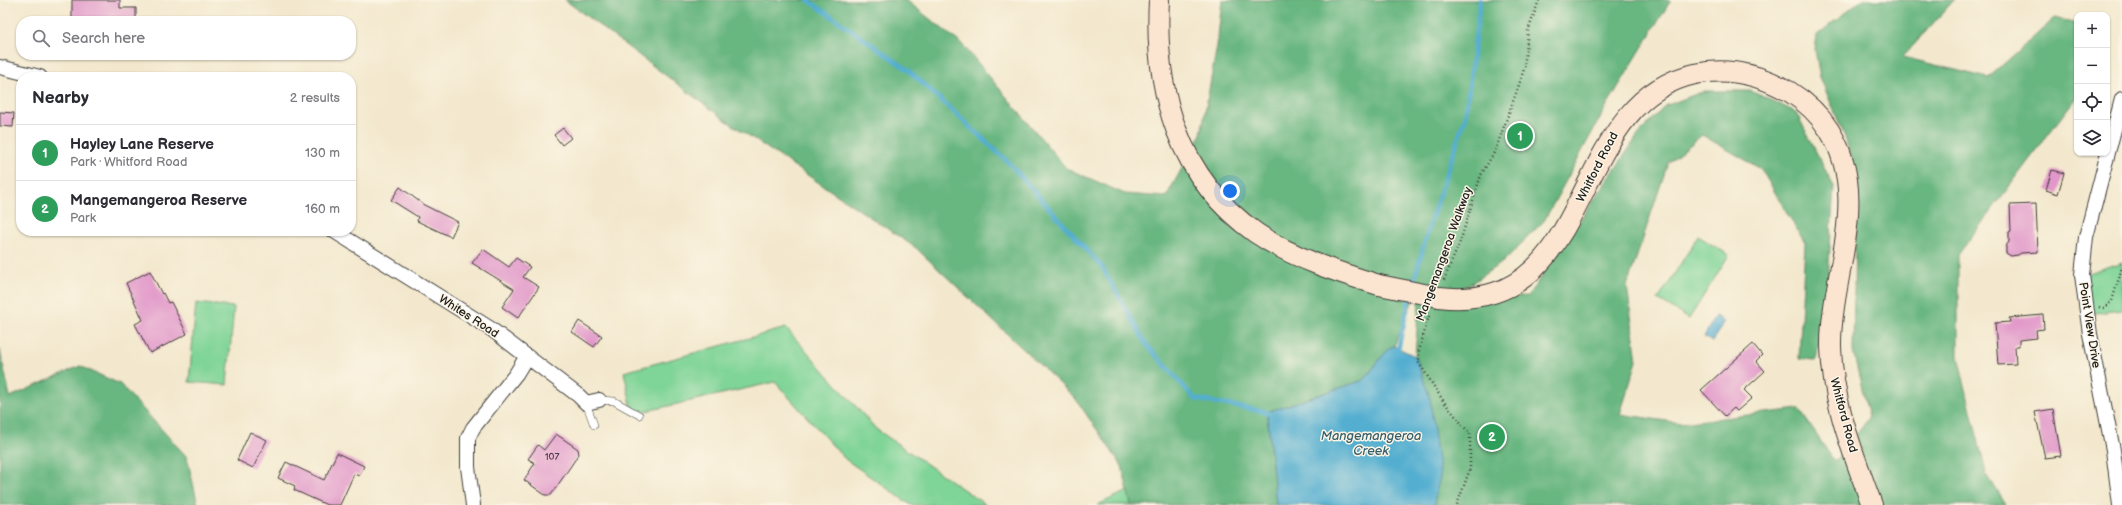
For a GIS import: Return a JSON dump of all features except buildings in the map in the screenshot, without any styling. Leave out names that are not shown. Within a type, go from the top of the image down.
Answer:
[{"type":"main road","name":"Whitford Road","points":[[1159,0],[1159,57],[1167,102],[1173,125],[1182,145],[1207,185],[1227,208],[1256,233],[1294,254],[1324,268],[1379,285],[1439,295],[1475,297],[1497,291],[1525,277],[1547,257],[1564,231],[1607,145],[1619,125],[1643,100],[1664,85],[1688,75],[1724,71],[1751,75],[1776,84],[1799,98],[1818,115],[1836,143],[1846,168],[1850,195],[1832,323],[1832,364],[1842,415],[1872,505]]},
{"type":"street","points":[[0,68],[18,72]]},
{"type":"street","name":"Point View Drive","points":[[2120,505],[2113,450],[2090,334],[2082,275],[2086,237],[2122,99]]},
{"type":"street","name":"Whites Road","points":[[342,236],[491,329],[579,396],[593,402]]},
{"type":"street","points":[[473,505],[468,467],[468,438],[516,374],[527,356]]},
{"type":"lane","points":[[594,425],[593,402],[614,401],[639,415]]},
{"type":"path","name":"Mangemangeroa Walkway","points":[[1457,505],[1470,469],[1470,434],[1444,402],[1419,363],[1419,351],[1460,242],[1481,175],[1495,151],[1518,88],[1524,68],[1528,31],[1539,0]]},
{"type":"path","points":[[2086,307],[2104,308],[2112,301],[2122,268]]},
{"type":"green space","points":[[565,0],[906,0],[963,45],[1066,168],[1125,194],[1166,197],[1201,134],[1217,46],[1222,0],[1671,0],[1606,107],[1544,221],[1504,261],[1466,287],[1452,289],[1420,283],[1394,346],[1389,348],[1364,380],[1267,412],[1276,505],[1131,505],[1122,466],[1075,398],[916,248],[724,119]]},
{"type":"green space","points":[[1861,0],[1954,0],[1903,57],[1988,78],[2055,18],[2074,23],[2074,100],[1958,255],[1958,356],[1986,473],[2006,505],[1435,505],[1435,496],[1440,477],[1415,356],[1419,300],[1528,296],[1639,134],[1665,106],[1704,91],[1751,91],[1796,112],[1834,187],[1826,308],[1816,360],[1799,359],[1805,243],[1761,169],[1702,135],[1668,163],[1627,286],[1637,361],[1620,414],[1680,423],[1799,409],[1835,462],[1869,418],[1853,351],[1856,177],[1845,137],[1820,77],[1815,50],[1817,35]]},
{"type":"green space","points":[[1698,236],[1729,255],[1689,319],[1658,300]]},
{"type":"green space","points":[[2122,262],[2122,310],[2087,314],[2082,275]]},
{"type":"green space","points":[[196,303],[234,307],[227,385],[189,382]]},
{"type":"green space","points":[[786,328],[876,429],[986,505],[911,505],[845,459],[775,382],[633,414],[624,372]]},
{"type":"green space","points":[[0,350],[10,397],[80,366],[120,384],[187,457],[198,505],[0,505]]},
{"type":"green space","points":[[1128,491],[1131,505],[1097,505]]},
{"type":"water","points":[[1715,316],[1724,321],[1712,342],[1704,337]]},
{"type":"water","name":"Mangemangeroa Creek","points":[[1394,346],[1415,356],[1430,398],[1440,477],[1435,496],[1435,505],[1276,505],[1267,412],[1364,380],[1389,348]]},
{"type":"waterway","points":[[808,0],[907,69],[1007,161],[1102,267],[1146,344],[1195,399],[1267,412],[1272,416]]},
{"type":"waterway","name":"Mangemangeroa Creek","points":[[1412,287],[1431,220],[1465,118],[1480,0]]},
{"type":"waterway","name":"Mangemangeroa Creek","points":[[1397,354],[1410,296]]},
{"type":"place","name":"Hayley Lane Reserve","points":[[1520,136]]},
{"type":"place","name":"Mangemangeroa Reserve","points":[[1492,437]]}]
